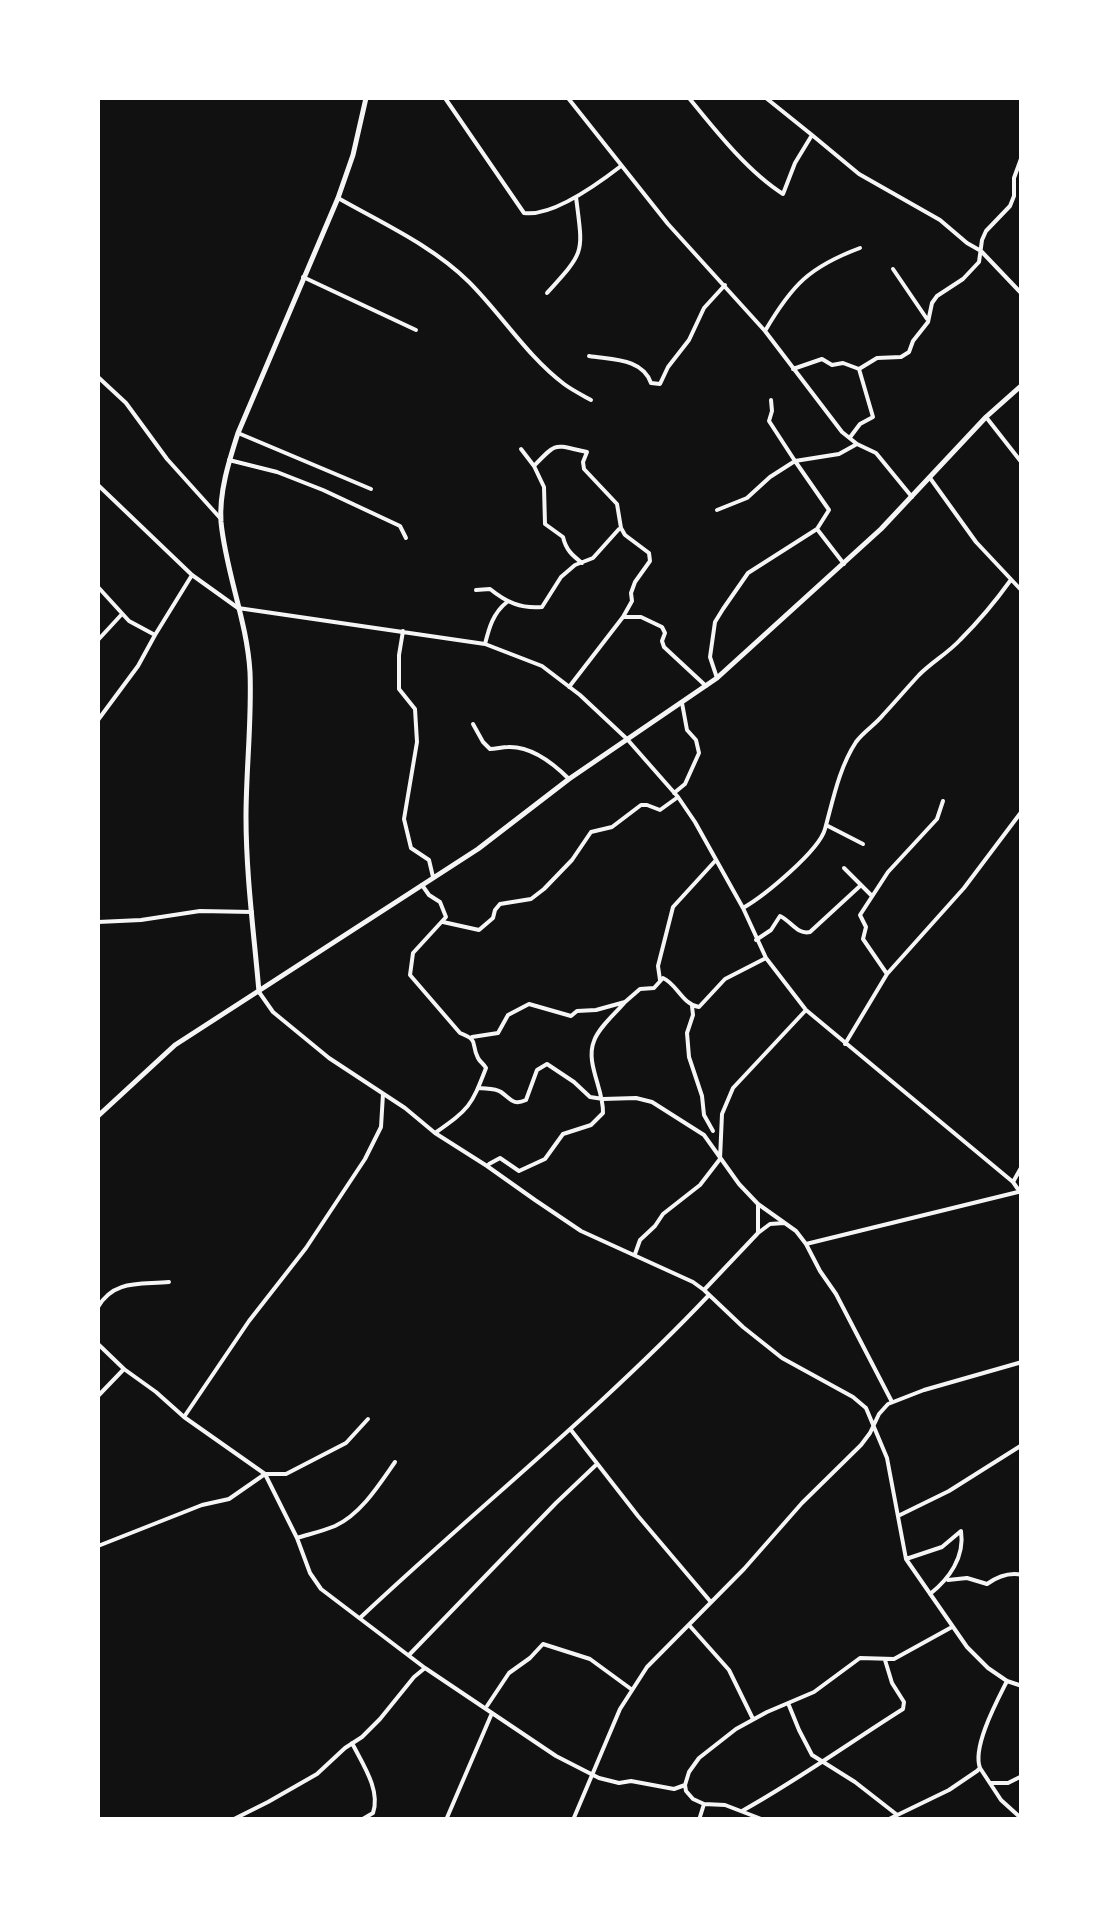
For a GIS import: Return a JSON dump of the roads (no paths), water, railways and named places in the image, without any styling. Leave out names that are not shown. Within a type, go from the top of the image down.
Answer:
[{"type":"main road","points":[[258,992],[246,821],[250,672],[221,519],[222,499],[238,432],[354,155],[366,98]]},
{"type":"main road","points":[[98,1116],[175,1045],[478,849],[569,780],[717,678],[844,564],[1022,385]]},
{"type":"street","points":[[445,98],[524,213],[534,214],[576,197],[621,166]]},
{"type":"street","points":[[568,98],[668,224],[765,330],[842,432],[876,453],[912,497]]},
{"type":"street","points":[[689,98],[768,184],[783,194],[812,135]]},
{"type":"street","points":[[766,98],[859,174],[940,220],[981,251],[1022,294]]},
{"type":"street","points":[[808,142],[820,141]]},
{"type":"street","points":[[859,369],[877,358],[901,357],[909,352],[928,322],[932,303],[979,262],[986,231],[1010,206],[1022,156]]},
{"type":"street","points":[[547,293],[575,262],[581,249],[576,197]]},
{"type":"street","points":[[338,198],[447,264],[532,354],[564,384],[591,400]]},
{"type":"street","points":[[765,330],[804,277],[824,263],[860,248]]},
{"type":"street","points":[[979,262],[996,268]]},
{"type":"street","points":[[893,269],[928,322]]},
{"type":"street","points":[[302,277],[416,330]]},
{"type":"street","points":[[589,356],[637,364],[646,371],[651,383],[660,384],[689,340],[704,308],[725,285]]},
{"type":"street","points":[[793,369],[822,359],[832,365],[843,363],[859,369]]},
{"type":"street","points":[[850,437],[860,424],[873,417],[859,369]]},
{"type":"street","points":[[98,378],[126,403],[221,519]]},
{"type":"street","points":[[717,678],[710,657],[715,622],[748,573],[817,529],[829,510],[769,421],[771,400]]},
{"type":"street","points":[[986,417],[1022,464]]},
{"type":"street","points":[[238,432],[371,489]]},
{"type":"street","points":[[718,510],[747,498],[796,460],[839,454],[857,444]]},
{"type":"street","points":[[534,466],[552,447],[587,452],[584,469],[617,504],[626,535],[651,556],[635,582],[624,618],[569,687]]},
{"type":"street","points":[[521,449],[544,487],[545,524],[563,538],[565,547],[582,563]]},
{"type":"street","points":[[230,460],[277,472],[379,514],[400,526],[406,538]]},
{"type":"street","points":[[930,478],[976,542],[1022,591]]},
{"type":"street","points":[[98,486],[192,575],[238,608],[485,644],[542,666],[627,739],[676,795],[743,908],[766,958],[806,1010],[1013,1182],[1020,1194],[806,1244]]},
{"type":"street","points":[[476,590],[490,589],[507,602],[542,608],[562,577],[575,565],[593,558],[621,528]]},
{"type":"street","points":[[817,529],[844,564]]},
{"type":"street","points":[[98,720],[138,666],[192,575]]},
{"type":"street","points":[[743,908],[758,900],[820,839],[841,773],[860,737],[922,672],[959,642],[1010,581]]},
{"type":"street","points":[[98,586],[122,614],[154,635]]},
{"type":"street","points":[[485,644],[490,626],[507,602]]},
{"type":"street","points":[[98,640],[122,614]]},
{"type":"street","points":[[624,618],[640,617],[662,627],[664,647],[706,686]]},
{"type":"street","points":[[404,631],[399,688],[416,709],[416,742],[404,819],[410,848],[429,860],[433,878]]},
{"type":"street","points":[[443,922],[480,930],[500,904],[531,899],[544,889],[572,860],[591,832],[612,828],[642,805],[660,810],[685,784],[699,753],[696,740],[687,730],[682,703]]},
{"type":"street","points":[[473,724],[482,742],[490,748],[532,752],[569,780]]},
{"type":"street","points":[[887,974],[863,938],[866,927],[860,915],[888,872],[937,819],[943,800]]},
{"type":"street","points":[[845,1044],[887,974],[964,888],[1022,811]]},
{"type":"street","points":[[826,825],[863,844]]},
{"type":"street","points":[[660,980],[658,966],[673,908],[716,860]]},
{"type":"street","points":[[844,868],[872,896]]},
{"type":"street","points":[[422,885],[440,902],[446,917],[413,953],[410,975],[460,1033],[472,1038],[498,1033],[508,1015],[530,1004],[571,1016],[578,1011],[624,1002]]},
{"type":"street","points":[[756,940],[771,930],[780,916],[798,930],[810,932],[860,886]]},
{"type":"street","points":[[98,922],[200,911],[252,912]]},
{"type":"street","points":[[692,1006],[699,1007],[725,979],[766,958]]},
{"type":"street","points":[[487,1166],[500,1158],[519,1171],[546,1160],[562,1134],[591,1125],[603,1113],[591,1056],[594,1040],[624,1002],[640,990],[654,988],[660,980],[667,979],[692,1006],[688,1057],[702,1096],[704,1115],[713,1130]]},
{"type":"street","points":[[258,992],[273,1012],[329,1058],[434,1133],[581,1231],[673,1272],[706,1292],[782,1358],[866,1408],[887,1458],[906,1560],[952,1626],[988,1668],[1022,1686]]},
{"type":"street","points":[[635,1256],[640,1240],[663,1214],[700,1185],[720,1159],[722,1114],[733,1088],[806,1010]]},
{"type":"street","points":[[434,1133],[472,1103],[479,1088],[486,1068],[478,1058],[472,1038]]},
{"type":"street","points":[[479,1088],[498,1090],[511,1102],[519,1103],[526,1100],[537,1070],[547,1064],[590,1097],[652,1102],[704,1135],[738,1184],[796,1231],[806,1244],[892,1402]]},
{"type":"street","points":[[184,1416],[316,1233],[364,1159],[380,1126],[383,1094]]},
{"type":"street","points":[[704,1135],[722,1128]]},
{"type":"street","points":[[1013,1182],[1022,1166]]},
{"type":"street","points":[[758,1204],[758,1233]]},
{"type":"street","points":[[361,1617],[571,1430],[679,1326],[758,1233],[770,1224],[784,1223]]},
{"type":"street","points":[[98,1306],[110,1290],[170,1282]]},
{"type":"street","points":[[98,1344],[184,1416],[265,1474],[315,1582],[425,1668],[556,1756],[592,1775],[618,1783],[674,1790],[704,1804],[717,1803],[764,1820]]},
{"type":"street","points":[[573,1820],[620,1709],[648,1666],[860,1444],[879,1414],[892,1402],[1022,1362]]},
{"type":"street","points":[[98,1396],[124,1369]]},
{"type":"street","points":[[98,1546],[230,1498],[265,1474],[286,1474],[346,1443],[368,1418]]},
{"type":"street","points":[[571,1430],[710,1602]]},
{"type":"street","points":[[899,1516],[949,1491],[1022,1445]]},
{"type":"street","points":[[297,1538],[340,1524],[395,1462]]},
{"type":"street","points":[[409,1655],[597,1464]]},
{"type":"street","points":[[906,1560],[942,1548],[961,1532],[962,1548],[948,1580],[930,1594]]},
{"type":"street","points":[[948,1580],[967,1578],[987,1584],[1014,1573],[1022,1575]]},
{"type":"street","points":[[688,1624],[729,1670],[752,1719]]},
{"type":"street","points":[[687,1794],[684,1785],[699,1758],[752,1719],[814,1692],[860,1658],[894,1659],[952,1626]]},
{"type":"street","points":[[486,1708],[509,1673],[543,1644],[590,1660],[631,1689]]},
{"type":"street","points":[[742,1811],[785,1788],[903,1709],[904,1702],[885,1660]]},
{"type":"street","points":[[232,1820],[318,1774],[380,1719],[425,1668]]},
{"type":"street","points":[[1007,1680],[977,1760],[1001,1800],[1022,1819]]},
{"type":"street","points":[[788,1702],[812,1755],[854,1782],[891,1818],[950,1790],[980,1768]]},
{"type":"street","points":[[446,1820],[492,1712]]},
{"type":"street","points":[[352,1743],[376,1801],[374,1813],[362,1820]]},
{"type":"street","points":[[990,1783],[1008,1783],[1022,1776]]},
{"type":"street","points":[[674,1790],[684,1785]]},
{"type":"street","points":[[699,1820],[704,1804]]}]
